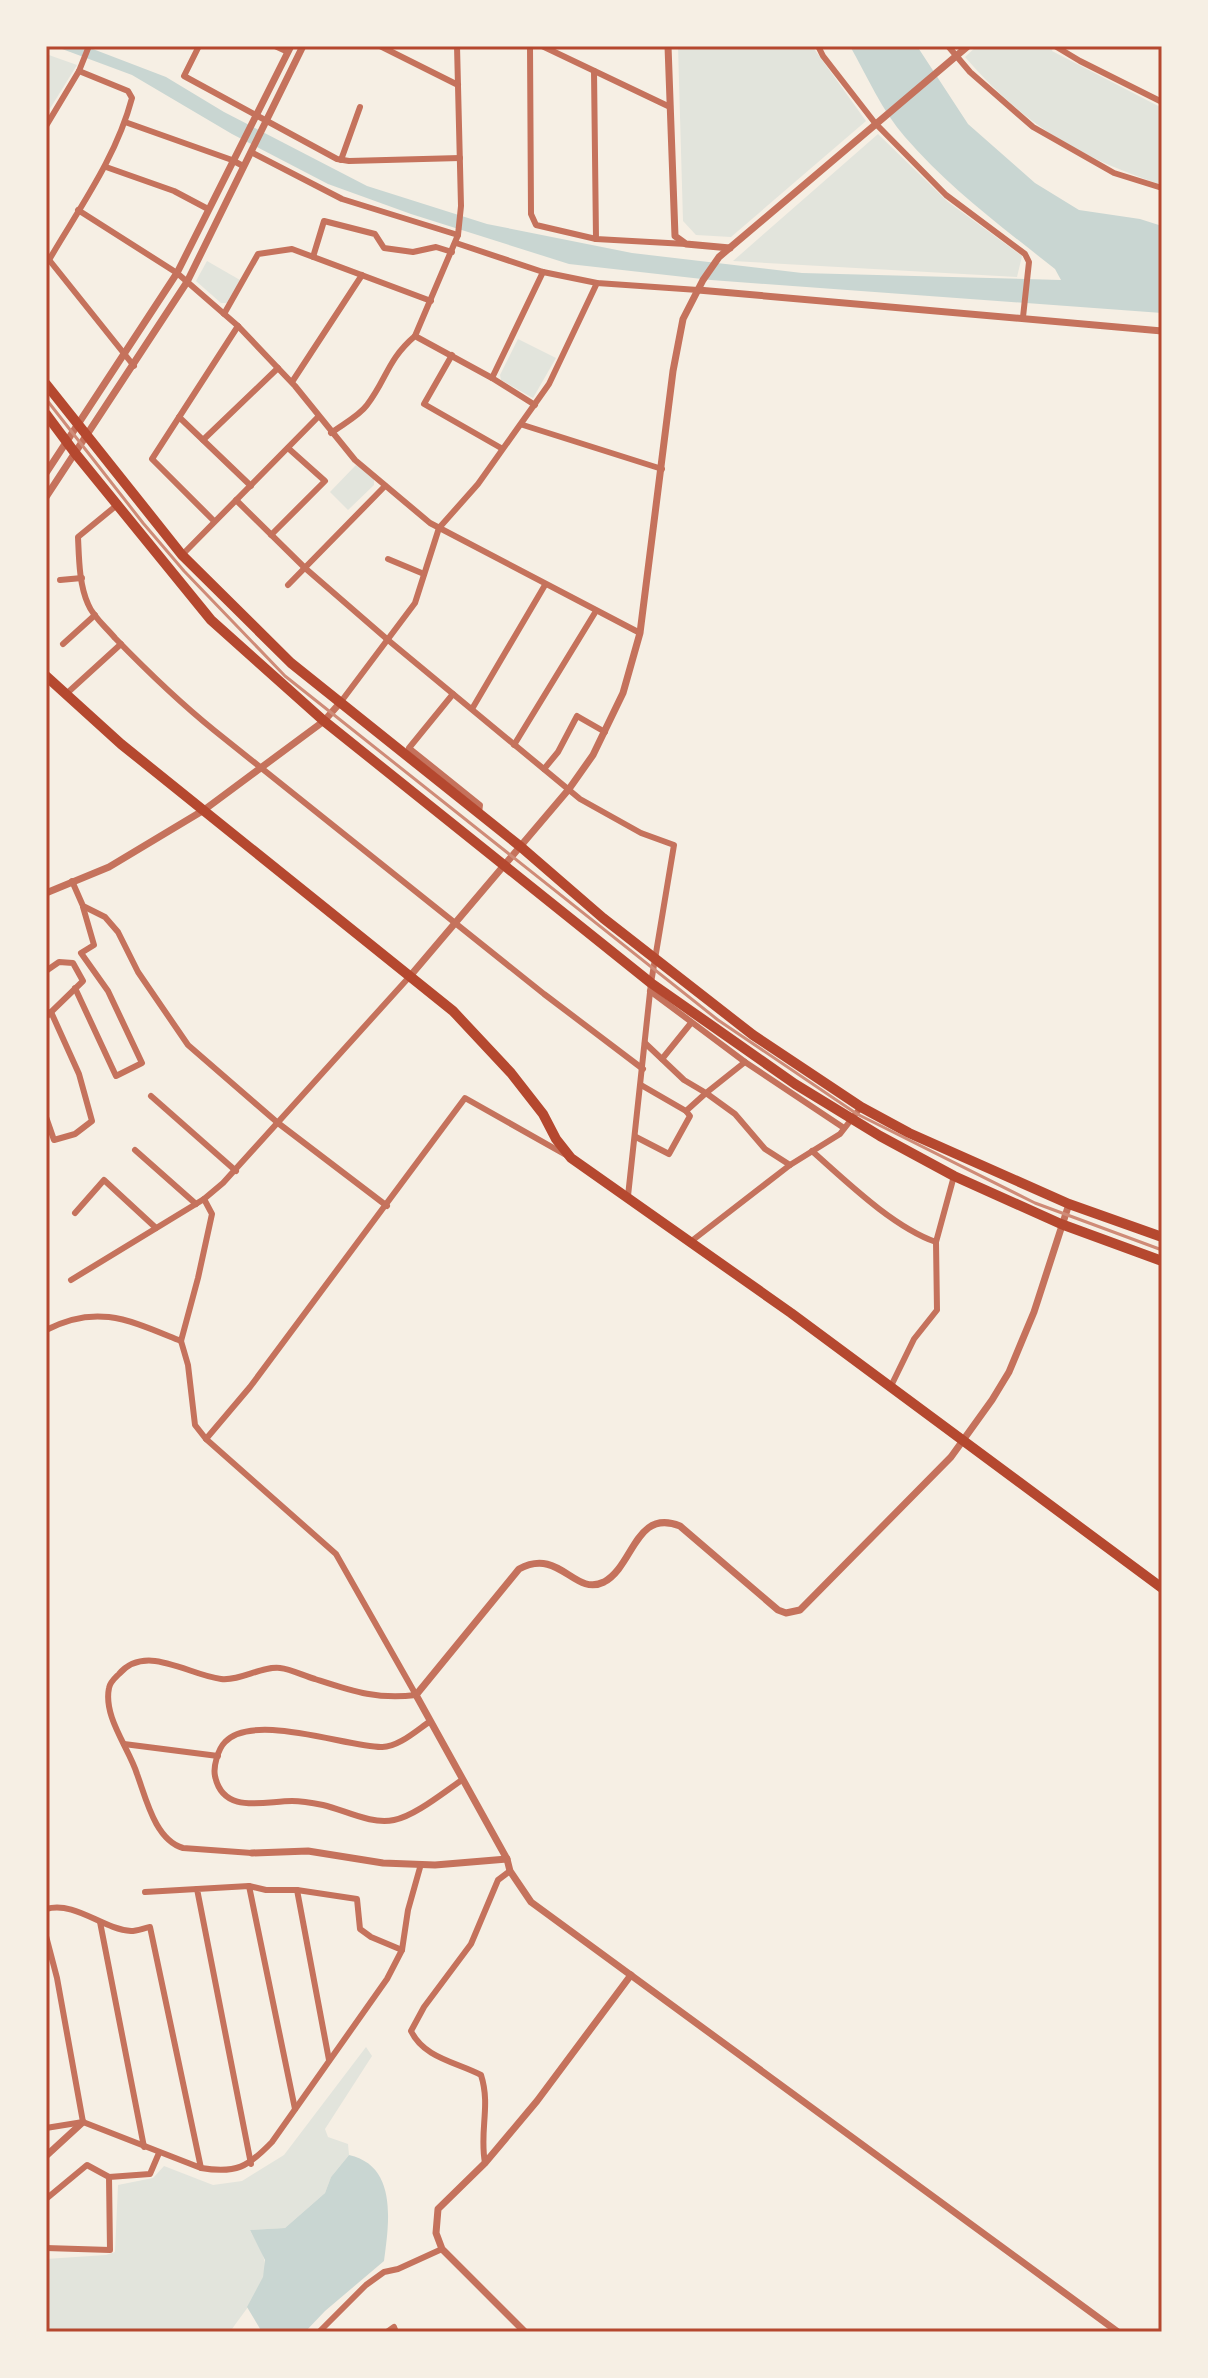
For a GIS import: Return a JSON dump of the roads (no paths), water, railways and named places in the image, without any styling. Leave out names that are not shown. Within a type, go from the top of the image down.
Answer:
[{"type":"highway","points":[[46,384],[182,555],[291,663],[521,847],[603,918],[753,1035],[861,1107],[909,1133],[1069,1204],[1162,1237]]},
{"type":"highway","points":[[46,414],[211,620],[324,721],[505,865],[650,987],[847,1124],[1061,1224],[1162,1261]]},
{"type":"highway","points":[[46,676],[121,744],[453,1011],[488,1047],[543,1114],[556,1139],[571,1158],[791,1313],[1162,1588]]},
{"type":"street","points":[[46,126],[84,62],[89,46]]},
{"type":"street","points":[[199,46],[184,76],[265,125],[341,160],[460,158]]},
{"type":"street","points":[[46,473],[177,273],[290,49],[275,46]]},
{"type":"street","points":[[46,497],[187,282],[303,46]]},
{"type":"street","points":[[380,46],[458,85]]},
{"type":"street","points":[[331,433],[366,406],[387,367],[400,349],[415,336],[457,239],[461,206],[457,46]]},
{"type":"street","points":[[530,46],[531,214],[536,225],[596,239],[730,248]]},
{"type":"street","points":[[542,46],[670,107]]},
{"type":"street","points":[[668,46],[673,229],[675,236],[686,244]]},
{"type":"street","points":[[818,46],[875,123],[946,195],[1025,254],[1029,262],[1023,317]]},
{"type":"street","points":[[948,46],[970,72],[1033,127],[1114,173],[1162,188]]},
{"type":"street","points":[[71,1280],[204,1199],[236,1171],[247,1154],[457,924],[569,789],[605,732],[623,693],[640,633],[673,371],[683,319],[703,280],[719,257],[968,46]]},
{"type":"street","points":[[1055,46],[1162,102]]},
{"type":"street","points":[[79,71],[128,91],[132,98],[106,167],[47,258],[134,366]]},
{"type":"street","points":[[594,71],[596,239]]},
{"type":"street","points":[[341,160],[360,107]]},
{"type":"street","points":[[125,122],[243,166]]},
{"type":"street","points":[[252,150],[342,199],[543,272],[597,283],[1162,331]]},
{"type":"street","points":[[106,167],[174,191],[208,209]]},
{"type":"street","points":[[78,210],[177,273],[238,326],[292,382],[355,460],[439,528],[640,633]]},
{"type":"street","points":[[313,257],[324,221],[375,234],[384,248],[413,252],[436,247],[452,252]]},
{"type":"street","points":[[224,314],[258,254],[292,249],[431,301]]},
{"type":"street","points":[[492,378],[543,272]]},
{"type":"street","points":[[292,382],[362,275]]},
{"type":"street","points":[[46,893],[109,867],[204,810],[324,721],[415,603],[439,528],[478,484],[501,448],[523,425],[549,384],[597,283]]},
{"type":"street","points":[[214,521],[152,459],[238,326]]},
{"type":"street","points":[[415,336],[535,405]]},
{"type":"street","points":[[452,355],[424,404],[501,448]]},
{"type":"street","points":[[203,440],[278,368]]},
{"type":"street","points":[[179,417],[251,486]]},
{"type":"street","points":[[182,555],[318,417]]},
{"type":"street","points":[[523,425],[662,469]]},
{"type":"street","points":[[271,535],[325,481],[288,448]]},
{"type":"street","points":[[288,585],[385,486]]},
{"type":"street","points":[[236,500],[305,568],[580,799],[641,833],[674,845],[650,987],[628,1196]]},
{"type":"street","points":[[117,505],[78,537],[87,603],[121,644],[167,691],[261,768],[643,1069]]},
{"type":"street","points":[[388,559],[424,574]]},
{"type":"street","points":[[60,580],[82,578]]},
{"type":"street","points":[[472,709],[545,585]]},
{"type":"street","points":[[514,745],[596,611]]},
{"type":"street","points":[[63,644],[95,615]]},
{"type":"street","points":[[65,695],[121,644]]},
{"type":"street","points":[[453,694],[409,748],[480,805],[479,814]]},
{"type":"street","points":[[544,769],[558,752],[577,716],[605,732]]},
{"type":"street","points":[[72,881],[94,945],[81,953],[108,991],[142,1063],[116,1076],[75,988]]},
{"type":"street","points":[[83,906],[105,917],[118,932],[138,972],[188,1045],[278,1123],[387,1206]]},
{"type":"street","points":[[46,971],[59,962],[73,963],[83,981],[49,1014],[79,1074],[92,1121],[75,1134],[54,1140],[46,1117]]},
{"type":"street","points":[[650,987],[691,1023],[745,1062],[847,1124]]},
{"type":"street","points":[[662,1059],[691,1023]]},
{"type":"street","points":[[645,1043],[684,1080],[735,1114],[765,1149],[790,1165]]},
{"type":"street","points":[[686,1111],[745,1062]]},
{"type":"street","points":[[636,1137],[669,1154],[690,1116],[641,1085]]},
{"type":"street","points":[[151,1096],[236,1171]]},
{"type":"street","points":[[206,1439],[250,1387],[465,1098],[571,1158]]},
{"type":"street","points":[[689,1243],[790,1165],[840,1134],[861,1107]]},
{"type":"street","points":[[135,1150],[196,1204]]},
{"type":"street","points":[[812,1151],[852,1187],[914,1234],[936,1242]]},
{"type":"street","points":[[890,1388],[914,1339],[937,1310],[936,1242],[954,1176]]},
{"type":"street","points":[[75,1213],[104,1180],[156,1228]]},
{"type":"street","points":[[204,1199],[212,1214],[181,1341],[188,1365],[195,1425],[206,1439],[336,1554],[507,1859],[510,1871],[531,1902],[1118,2332]]},
{"type":"street","points":[[507,1859],[383,1863],[308,1851],[252,1853],[173,1845],[162,1833],[147,1802],[108,1704],[109,1685],[126,1665],[144,1659],[167,1662],[206,1677],[230,1680],[279,1668],[363,1695],[393,1698],[416,1695],[519,1569],[530,1563],[556,1565],[576,1580],[590,1585],[600,1584],[611,1577],[648,1527],[658,1522],[668,1521],[680,1526],[778,1610],[786,1613],[800,1610],[951,1457],[992,1400],[1009,1372],[1034,1312],[1069,1204]]},
{"type":"street","points":[[46,1330],[81,1316],[105,1315],[120,1317],[181,1341]]},
{"type":"street","points":[[429,1722],[403,1740],[383,1748],[275,1730],[242,1734],[226,1741],[214,1773],[219,1789],[230,1800],[249,1804],[293,1801],[322,1805],[371,1819],[394,1820],[462,1780]]},
{"type":"street","points":[[124,1744],[218,1756]]},
{"type":"street","points":[[46,2128],[83,2122],[201,2168],[220,2171],[251,2164],[272,2142],[387,1979],[402,1950],[408,1910],[421,1864]]},
{"type":"street","points":[[485,2163],[482,2147],[487,2094],[481,2075],[433,2055],[417,2043],[411,2031],[424,2007],[471,1944],[498,1880],[510,1871]]},
{"type":"street","points":[[145,1892],[249,1886],[357,1899],[360,1929],[402,1950]]},
{"type":"street","points":[[249,1886],[295,2109]]},
{"type":"street","points":[[197,1889],[251,2164]]},
{"type":"street","points":[[297,1890],[329,2060]]},
{"type":"street","points":[[46,1909],[67,1908],[131,1931],[150,1927],[201,2168]]},
{"type":"street","points":[[100,1922],[144,2147]]},
{"type":"street","points":[[46,1936],[57,1978],[83,2122]]},
{"type":"street","points":[[525,2332],[442,2249],[436,2233],[438,2209],[485,2163],[537,2101],[631,1975]]},
{"type":"street","points":[[46,2156],[83,2122]]},
{"type":"street","points":[[46,2199],[87,2165],[109,2177],[150,2174],[159,2153]]},
{"type":"street","points":[[46,2248],[110,2250],[109,2177]]},
{"type":"street","points":[[319,2332],[366,2285],[384,2272],[442,2249]]},
{"type":"street","points":[[387,2332],[394,2327],[396,2332]]},
{"type":"railway","points":[[46,399],[184,571],[285,676],[718,1020],[857,1114],[1035,1203],[1162,1250]]}]
